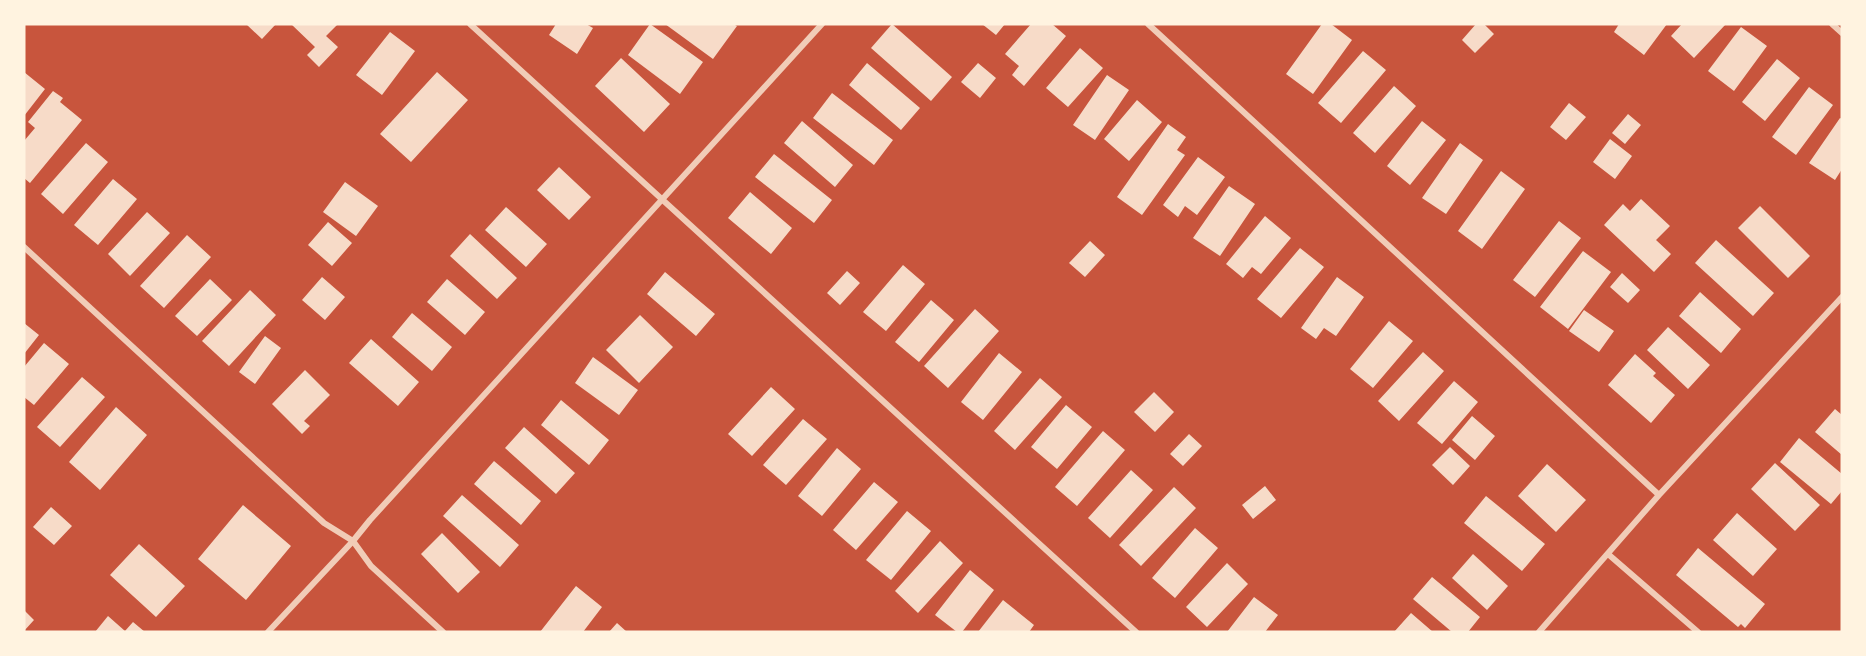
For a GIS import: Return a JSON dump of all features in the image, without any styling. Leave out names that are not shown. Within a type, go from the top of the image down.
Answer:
[{"type":"street","points":[[470,24],[1136,632]]},
{"type":"street","points":[[268,632],[822,24]]},
{"type":"street","points":[[1148,24],[1659,495]]},
{"type":"street","points":[[1832,24],[1842,33]]},
{"type":"street","points":[[24,247],[324,523],[353,541],[370,566],[443,632]]},
{"type":"street","points":[[1539,632],[1659,495],[1842,297]]},
{"type":"street","points":[[1608,554],[1698,632]]},
{"type":"building","points":[[246,24],[276,24],[262,39]]},
{"type":"building","points":[[291,24],[338,24],[326,36],[338,47],[319,67],[307,55],[315,47]]},
{"type":"building","points":[[556,24],[586,24],[593,28],[577,54],[549,35]]},
{"type":"building","points":[[650,24],[703,62],[680,94],[628,55]]},
{"type":"building","points":[[665,24],[733,24],[737,26],[713,59]]},
{"type":"building","points":[[892,24],[952,77],[931,101],[871,48]]},
{"type":"building","points":[[982,24],[1005,24],[996,35]]},
{"type":"building","points":[[1031,24],[1052,24],[1066,36],[1024,86],[1012,75],[1019,66],[1005,54]]},
{"type":"building","points":[[1322,24],[1331,24],[1352,40],[1313,94],[1286,74]]},
{"type":"building","points":[[1476,24],[1484,24],[1494,34],[1475,53],[1462,40]]},
{"type":"building","points":[[1619,24],[1667,24],[1644,55],[1614,32]]},
{"type":"building","points":[[1682,24],[1726,24],[1694,58],[1671,36]]},
{"type":"building","points":[[1741,27],[1767,46],[1734,91],[1708,71]]},
{"type":"building","points":[[390,32],[415,51],[382,95],[356,75]]},
{"type":"building","points":[[1080,48],[1103,68],[1068,107],[1046,88]]},
{"type":"building","points":[[1363,51],[1386,70],[1341,123],[1318,103]]},
{"type":"building","points":[[621,58],[670,104],[644,132],[595,86]]},
{"type":"building","points":[[1777,59],[1800,78],[1765,121],[1742,102]]},
{"type":"building","points":[[867,63],[920,108],[901,130],[849,85]]},
{"type":"building","points":[[978,63],[996,78],[980,98],[961,82]]},
{"type":"building","points":[[24,72],[45,89],[24,116]]},
{"type":"building","points":[[437,72],[468,100],[411,162],[380,134]]},
{"type":"building","points":[[1107,75],[1129,90],[1095,140],[1073,125]]},
{"type":"building","points":[[1394,86],[1416,106],[1375,153],[1353,133]]},
{"type":"building","points":[[1809,87],[1833,105],[1796,155],[1772,137]]},
{"type":"building","points":[[53,91],[63,98],[60,102],[82,120],[30,183],[24,178],[24,141],[35,128],[28,122]]},
{"type":"building","points":[[832,93],[893,140],[874,165],[813,118]]},
{"type":"building","points":[[1137,100],[1162,122],[1129,161],[1104,139]]},
{"type":"building","points":[[1569,103],[1586,117],[1566,140],[1550,127]]},
{"type":"building","points":[[1628,114],[1641,125],[1625,144],[1612,133]]},
{"type":"building","points":[[1840,118],[1842,119],[1842,169],[1835,180],[1809,163]]},
{"type":"building","points":[[802,121],[853,165],[835,187],[784,143]]},
{"type":"building","points":[[1422,121],[1446,140],[1410,185],[1387,166]]},
{"type":"building","points":[[1168,124],[1186,137],[1177,150],[1185,155],[1142,215],[1117,197]]},
{"type":"building","points":[[1610,139],[1632,156],[1615,179],[1593,162]]},
{"type":"building","points":[[86,143],[108,162],[63,214],[41,194]]},
{"type":"building","points":[[1460,143],[1483,160],[1446,214],[1422,198]]},
{"type":"building","points":[[774,154],[832,200],[814,223],[755,177]]},
{"type":"building","points":[[1198,157],[1225,177],[1197,215],[1185,206],[1178,217],[1163,205]]},
{"type":"building","points":[[559,167],[591,197],[569,220],[537,190]]},
{"type":"building","points":[[1501,171],[1525,189],[1482,249],[1458,231]]},
{"type":"building","points":[[113,179],[137,199],[98,245],[74,225]]},
{"type":"building","points":[[345,182],[378,206],[356,236],[323,212]]},
{"type":"building","points":[[1229,186],[1255,204],[1220,256],[1193,238]]},
{"type":"building","points":[[750,192],[792,228],[771,254],[728,218]]},
{"type":"building","points":[[1641,199],[1670,226],[1656,240],[1671,254],[1654,272],[1604,225],[1623,204],[1630,211]]},
{"type":"building","points":[[1760,206],[1810,256],[1788,278],[1738,228]]},
{"type":"building","points":[[506,207],[547,244],[526,267],[485,230]]},
{"type":"building","points":[[147,212],[170,233],[130,276],[108,254]]},
{"type":"building","points":[[1265,216],[1291,238],[1261,274],[1252,267],[1243,278],[1226,264]]},
{"type":"building","points":[[1559,221],[1581,238],[1535,297],[1513,280]]},
{"type":"building","points":[[328,222],[352,243],[332,266],[308,245]]},
{"type":"building","points":[[470,234],[517,278],[497,299],[450,256]]},
{"type":"building","points":[[187,235],[211,257],[164,308],[140,286]]},
{"type":"building","points":[[1716,240],[1774,293],[1753,316],[1695,263]]},
{"type":"building","points":[[1090,241],[1105,255],[1085,277],[1069,263]]},
{"type":"building","points":[[1300,248],[1324,267],[1281,318],[1257,299]]},
{"type":"building","points":[[1583,251],[1611,272],[1568,329],[1540,307]]},
{"type":"building","points":[[903,265],[925,284],[886,331],[863,312]]},
{"type":"building","points":[[847,271],[860,283],[840,305],[827,293]]},
{"type":"building","points":[[665,272],[715,314],[696,336],[647,294]]},
{"type":"building","points":[[1622,273],[1640,290],[1628,303],[1610,287]]},
{"type":"building","points":[[322,277],[345,297],[325,320],[302,300]]},
{"type":"building","points":[[1337,277],[1364,297],[1336,336],[1324,328],[1316,339],[1301,328]]},
{"type":"building","points":[[210,279],[232,300],[197,336],[175,316]]},
{"type":"building","points":[[447,279],[485,312],[465,335],[427,302]]},
{"type":"building","points":[[250,290],[276,315],[229,366],[202,341]]},
{"type":"building","points":[[1700,292],[1741,329],[1721,353],[1679,316]]},
{"type":"building","points":[[931,300],[954,320],[919,362],[895,342]]},
{"type":"building","points":[[975,309],[999,331],[948,388],[924,366]]},
{"type":"building","points":[[1584,310],[1614,331],[1599,352],[1569,331]]},
{"type":"building","points":[[412,313],[452,347],[432,371],[392,337]]},
{"type":"building","points":[[640,315],[673,347],[639,383],[606,350]]},
{"type":"building","points":[[1389,321],[1413,341],[1373,388],[1350,369]]},
{"type":"building","points":[[24,323],[39,335],[24,354]]},
{"type":"building","points":[[1668,327],[1710,365],[1688,389],[1647,350]]},
{"type":"building","points":[[265,336],[281,348],[255,384],[239,372]]},
{"type":"building","points":[[371,339],[419,382],[398,406],[349,363]]},
{"type":"building","points":[[44,343],[69,364],[34,405],[24,397],[24,367]]},
{"type":"building","points":[[1423,352],[1444,371],[1399,421],[1378,401]]},
{"type":"building","points":[[999,353],[1022,372],[983,420],[961,402]]},
{"type":"building","points":[[1635,354],[1656,373],[1653,376],[1675,395],[1651,423],[1608,385]]},
{"type":"building","points":[[593,357],[638,390],[619,415],[575,383]]},
{"type":"building","points":[[305,370],[330,395],[304,421],[310,426],[302,434],[272,404]]},
{"type":"building","points":[[82,377],[105,397],[60,447],[37,427]]},
{"type":"building","points":[[1040,378],[1062,397],[1015,450],[994,431]]},
{"type":"building","points":[[1454,381],[1478,402],[1442,444],[1417,423]]},
{"type":"building","points":[[771,387],[795,409],[752,456],[728,434]]},
{"type":"building","points":[[1154,392],[1174,412],[1155,432],[1134,412]]},
{"type":"building","points":[[561,400],[609,440],[589,465],[541,425]]},
{"type":"building","points":[[1066,405],[1092,427],[1057,469],[1031,447]]},
{"type":"building","points":[[116,407],[147,435],[100,490],[69,462]]},
{"type":"building","points":[[1835,409],[1842,415],[1842,455],[1815,432]]},
{"type":"building","points":[[1472,416],[1495,436],[1475,460],[1452,440]]},
{"type":"building","points":[[803,419],[827,439],[786,485],[763,465]]},
{"type":"building","points":[[524,427],[575,473],[556,494],[505,448]]},
{"type":"building","points":[[1103,431],[1125,450],[1077,506],[1055,487]]},
{"type":"building","points":[[1189,434],[1202,446],[1183,466],[1170,454]]},
{"type":"building","points":[[1799,438],[1842,474],[1842,491],[1831,504],[1780,462]]},
{"type":"building","points":[[1450,447],[1470,466],[1453,485],[1432,465]]},
{"type":"building","points":[[837,448],[861,469],[822,516],[798,496]]},
{"type":"building","points":[[494,461],[541,501],[521,525],[474,484]]},
{"type":"building","points":[[1775,463],[1820,505],[1795,531],[1751,489]]},
{"type":"building","points":[[1547,464],[1586,500],[1556,532],[1518,496]]},
{"type":"building","points":[[1131,470],[1153,490],[1110,538],[1088,518]]},
{"type":"building","points":[[874,482],[898,502],[856,550],[833,530]]},
{"type":"building","points":[[1265,486],[1276,500],[1253,519],[1242,505]]},
{"type":"building","points":[[1174,487],[1196,508],[1141,566],[1119,545]]},
{"type":"building","points":[[462,495],[519,545],[500,567],[443,516]]},
{"type":"building","points":[[1486,496],[1545,544],[1522,571],[1464,523]]},
{"type":"building","points":[[243,505],[291,546],[246,600],[198,559]]},
{"type":"building","points":[[51,507],[72,526],[54,545],[33,527]]},
{"type":"building","points":[[907,511],[931,531],[891,580],[866,560]]},
{"type":"building","points":[[1737,513],[1777,549],[1753,576],[1713,540]]},
{"type":"building","points":[[1195,528],[1218,548],[1175,598],[1152,578]]},
{"type":"building","points":[[442,533],[480,572],[458,593],[421,554]]},
{"type":"building","points":[[940,541],[963,563],[918,613],[895,591]]},
{"type":"building","points":[[139,544],[185,586],[156,617],[110,575]]},
{"type":"building","points":[[1698,548],[1765,604],[1745,628],[1741,624],[1738,627],[1676,575]]},
{"type":"building","points":[[1473,554],[1508,586],[1487,610],[1452,578]]},
{"type":"building","points":[[1227,563],[1248,584],[1207,627],[1186,607]]},
{"type":"building","points":[[970,570],[994,590],[962,632],[957,632],[935,615]]},
{"type":"building","points":[[1432,577],[1480,617],[1468,632],[1452,632],[1413,599]]},
{"type":"building","points":[[576,586],[602,607],[583,632],[540,632]]},
{"type":"building","points":[[1254,597],[1278,615],[1265,632],[1227,632]]},
{"type":"building","points":[[1003,600],[1034,625],[1029,632],[978,632]]},
{"type":"building","points":[[24,610],[34,620],[24,631]]},
{"type":"building","points":[[1411,613],[1433,632],[1394,632]]},
{"type":"building","points":[[108,616],[125,631],[133,622],[145,632],[95,632]]},
{"type":"building","points":[[617,623],[627,632],[609,632]]}]
